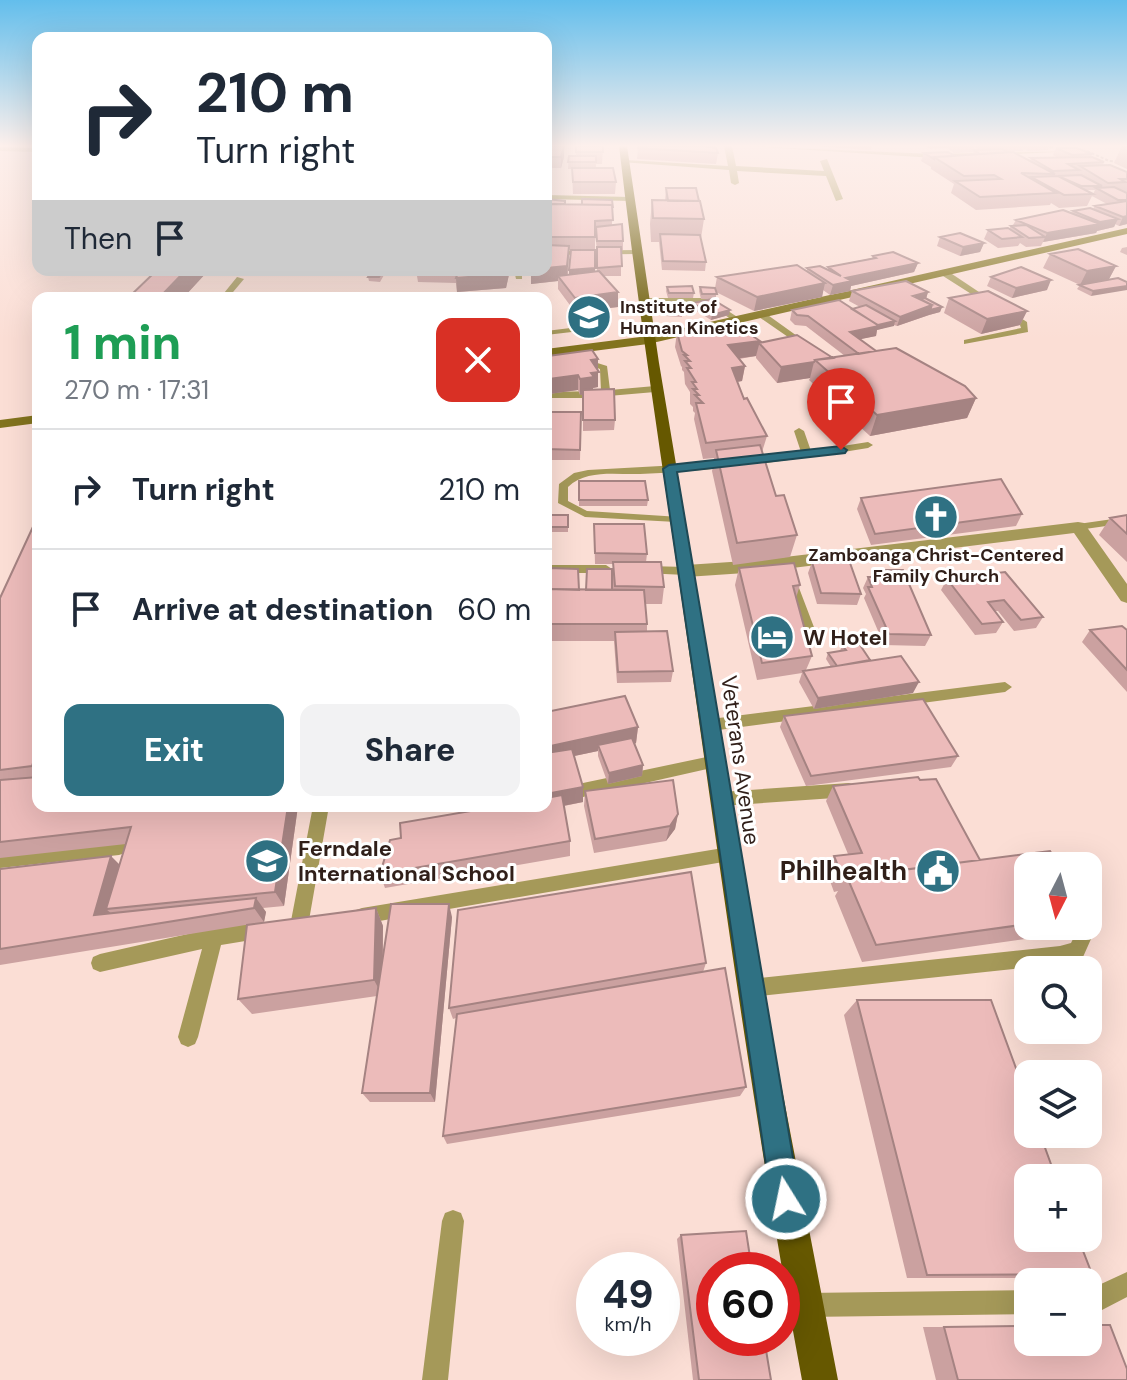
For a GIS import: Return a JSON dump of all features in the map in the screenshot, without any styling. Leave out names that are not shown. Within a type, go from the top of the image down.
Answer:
[{"type":"main road","name":"Veterans Avenue","points":[[632,210],[655,389],[711,725],[750,988],[804,1305],[820,1380]]},
{"type":"main road","points":[[552,352],[648,340],[1125,233]]},
{"type":"main road","points":[[0,424],[32,419]]},
{"type":"street","points":[[686,571],[784,563],[1078,527],[1127,597]]},
{"type":"lane","points":[[552,253],[637,252]]},
{"type":"lane","points":[[946,274],[1024,324],[1025,330],[967,342]]},
{"type":"lane","points":[[229,292],[240,279]]},
{"type":"lane","points":[[643,300],[708,300],[738,320]]},
{"type":"lane","points":[[762,315],[811,349]]},
{"type":"lane","points":[[552,332],[603,326]]},
{"type":"lane","points":[[552,368],[600,364],[604,368],[606,393]]},
{"type":"lane","points":[[552,395],[655,389]]},
{"type":"lane","points":[[799,431],[807,455]]},
{"type":"lane","points":[[676,519],[585,514],[563,503],[563,486],[582,473],[669,469],[807,455],[868,445]]},
{"type":"lane","points":[[1078,527],[1127,520]]},
{"type":"lane","points":[[784,563],[813,643]]},
{"type":"lane","points":[[552,569],[624,570]]},
{"type":"lane","points":[[639,570],[686,571]]},
{"type":"lane","points":[[711,725],[1005,687]]},
{"type":"lane","points":[[583,790],[716,761]]},
{"type":"lane","points":[[721,799],[860,789]]},
{"type":"lane","points":[[100,963],[214,937],[307,925],[320,812]]},
{"type":"lane","points":[[0,860],[119,848]]},
{"type":"lane","points":[[345,919],[729,854]]},
{"type":"lane","points":[[188,1037],[214,937]]},
{"type":"lane","points":[[750,988],[1060,955],[1077,951],[1082,940]]},
{"type":"lane","points":[[435,1380],[453,1221]]},
{"type":"lane","points":[[1102,1298],[1127,1284]]},
{"type":"lane","points":[[804,1305],[1014,1302]]},
{"type":"building","points":[[552,210],[612,210],[613,220],[595,221],[595,237],[552,237]]},
{"type":"building","points":[[653,210],[702,210],[704,219],[653,218]]},
{"type":"building","points":[[1064,210],[1100,224],[1047,233],[1016,220]]},
{"type":"building","points":[[1096,210],[1118,219],[1100,222],[1073,211]]},
{"type":"building","points":[[1106,210],[1127,210],[1127,216]]},
{"type":"building","points":[[622,224],[623,241],[597,241],[596,227]]},
{"type":"building","points":[[1026,225],[1045,237],[1029,238],[1011,226]]},
{"type":"building","points":[[1008,228],[1022,237],[1002,239],[988,230]]},
{"type":"building","points":[[960,233],[984,243],[963,247],[940,237]]},
{"type":"building","points":[[660,234],[700,235],[706,262],[663,261]]},
{"type":"building","points":[[552,245],[569,246],[567,266],[552,267]]},
{"type":"building","points":[[597,247],[621,247],[622,266],[597,268]]},
{"type":"building","points":[[1078,249],[1116,266],[1087,271],[1050,254]]},
{"type":"building","points":[[571,250],[595,250],[595,268],[569,270]]},
{"type":"building","points":[[893,252],[918,263],[846,278],[852,281],[833,285],[807,268],[820,266],[841,276],[828,267]]},
{"type":"building","points":[[797,265],[825,283],[757,297],[717,277]]},
{"type":"building","points":[[1021,267],[1051,280],[1016,288],[991,277]]},
{"type":"building","points":[[599,271],[618,292],[575,298],[558,276]]},
{"type":"building","points":[[151,276],[180,276],[165,292],[134,292]]},
{"type":"building","points":[[1118,278],[1127,282],[1127,286],[1093,291],[1079,285]]},
{"type":"building","points":[[906,281],[928,292],[913,296],[932,305],[900,317],[852,291]]},
{"type":"building","points":[[692,286],[694,293],[669,293],[667,287]]},
{"type":"building","points":[[700,287],[715,288],[717,294],[702,294]]},
{"type":"building","points":[[988,291],[1027,311],[987,319],[949,298]]},
{"type":"building","points":[[925,298],[942,307],[930,310],[932,305],[920,299]]},
{"type":"building","points":[[712,299],[730,310],[712,315],[693,303]]},
{"type":"building","points":[[839,300],[879,326],[850,332],[876,351],[859,354],[808,316],[797,315],[792,310]]},
{"type":"building","points":[[666,302],[682,302],[682,312],[666,311]]},
{"type":"building","points":[[866,305],[895,321],[878,325],[852,309]]},
{"type":"building","points":[[731,321],[760,341],[728,345],[745,366],[732,368],[744,399],[747,398],[767,436],[706,443],[696,403],[703,403],[695,395],[699,395],[693,389],[697,389],[692,382],[696,382],[685,361],[690,361],[682,351],[677,332]]},
{"type":"building","points":[[797,335],[833,358],[781,367],[759,343]]},
{"type":"building","points":[[896,348],[965,386],[976,398],[877,415],[815,360]]},
{"type":"building","points":[[592,350],[598,359],[591,360],[599,372],[591,373],[594,377],[580,379],[578,375],[552,379],[552,355]]},
{"type":"building","points":[[614,389],[615,420],[583,420],[583,390]]},
{"type":"building","points":[[552,412],[581,412],[580,450],[552,449]]},
{"type":"building","points":[[760,445],[776,496],[784,495],[797,535],[737,543],[716,450]]},
{"type":"building","name":"Zamboanga Christ-Centered Family Church","points":[[1001,479],[1022,514],[875,534],[861,498]]},
{"type":"building","points":[[579,481],[645,481],[648,500],[579,500]]},
{"type":"building","points":[[552,515],[568,515],[568,527],[552,527]]},
{"type":"building","points":[[1127,515],[1127,534],[1110,518]]},
{"type":"building","points":[[594,524],[644,524],[647,554],[595,553]]},
{"type":"building","points":[[32,529],[32,766],[0,770],[0,598]]},
{"type":"building","points":[[613,562],[661,562],[664,587],[615,586]]},
{"type":"building","points":[[812,562],[850,563],[861,594],[821,593]]},
{"type":"building","name":"W Hotel","points":[[794,563],[800,585],[793,586],[812,656],[762,663],[739,568]]},
{"type":"building","points":[[552,568],[578,569],[579,590],[552,589]]},
{"type":"building","points":[[587,569],[612,569],[612,590],[586,590]]},
{"type":"building","points":[[882,570],[903,570],[931,635],[889,634],[868,587],[872,587],[868,577],[882,577]]},
{"type":"building","points":[[1005,572],[1043,617],[1021,620],[1004,600],[988,602],[1003,622],[982,624],[947,579]]},
{"type":"building","points":[[552,589],[644,590],[647,624],[552,624]]},
{"type":"building","points":[[1122,626],[1127,630],[1127,670],[1090,630]]},
{"type":"building","points":[[667,631],[673,671],[618,672],[615,632]]},
{"type":"building","points":[[858,642],[870,660],[837,666],[828,653],[846,650],[842,645]]},
{"type":"building","points":[[901,656],[919,682],[818,698],[803,671]]},
{"type":"building","points":[[625,696],[638,727],[552,746],[552,711]]},
{"type":"building","points":[[923,699],[958,756],[811,776],[784,716]]},
{"type":"building","points":[[632,738],[643,765],[609,773],[598,745]]},
{"type":"building","points":[[572,749],[583,787],[552,793],[552,752]]},
{"type":"building","points":[[32,777],[32,812],[287,812],[275,892],[106,909],[131,827],[0,842],[0,780]]},
{"type":"building","points":[[918,777],[920,780],[936,779],[980,860],[843,878],[834,856],[862,853],[833,786]]},
{"type":"building","points":[[673,780],[678,814],[670,826],[595,839],[585,791]]},
{"type":"building","points":[[562,795],[570,841],[380,874],[390,840],[401,838],[400,823],[465,812],[552,812],[552,797]]},
{"type":"building","points":[[111,856],[94,915],[256,898],[254,908],[0,949],[0,869]]},
{"type":"building","points":[[1014,856],[1014,926],[876,945],[847,877]]},
{"type":"building","points":[[691,872],[706,963],[449,1008],[458,910]]},
{"type":"building","points":[[391,904],[449,904],[430,1093],[362,1093]]},
{"type":"building","points":[[376,908],[374,980],[238,999],[247,925]]},
{"type":"building","points":[[725,968],[746,1087],[443,1136],[457,1014]]},
{"type":"building","points":[[857,1000],[991,1000],[1014,1063],[1014,1148],[1045,1148],[1051,1164],[1014,1164],[1014,1252],[1083,1252],[1090,1268],[1014,1268],[1014,1274],[927,1275]]},
{"type":"building","points":[[746,1231],[749,1252],[696,1252],[696,1356],[681,1235]]},
{"type":"building","points":[[1102,1325],[1110,1325],[1127,1369],[1127,1380],[958,1380],[944,1327],[1014,1326],[1014,1356],[1102,1356]]},
{"type":"building","points":[[696,1356],[767,1356],[771,1380],[699,1380]]},
{"type":"place","name":"Institute of Human Kinetics","points":[[589,317]]},
{"type":"place","name":"Zamboanga Christ-Centered Family Church","points":[[936,517]]},
{"type":"place","name":"W Hotel","points":[[772,637]]},
{"type":"place","name":"Ferndale International School","points":[[267,861]]},
{"type":"place","name":"Philhealth","points":[[938,871]]},
{"type":"route","points":[[786,1199],[669,469],[841,450]]}]
